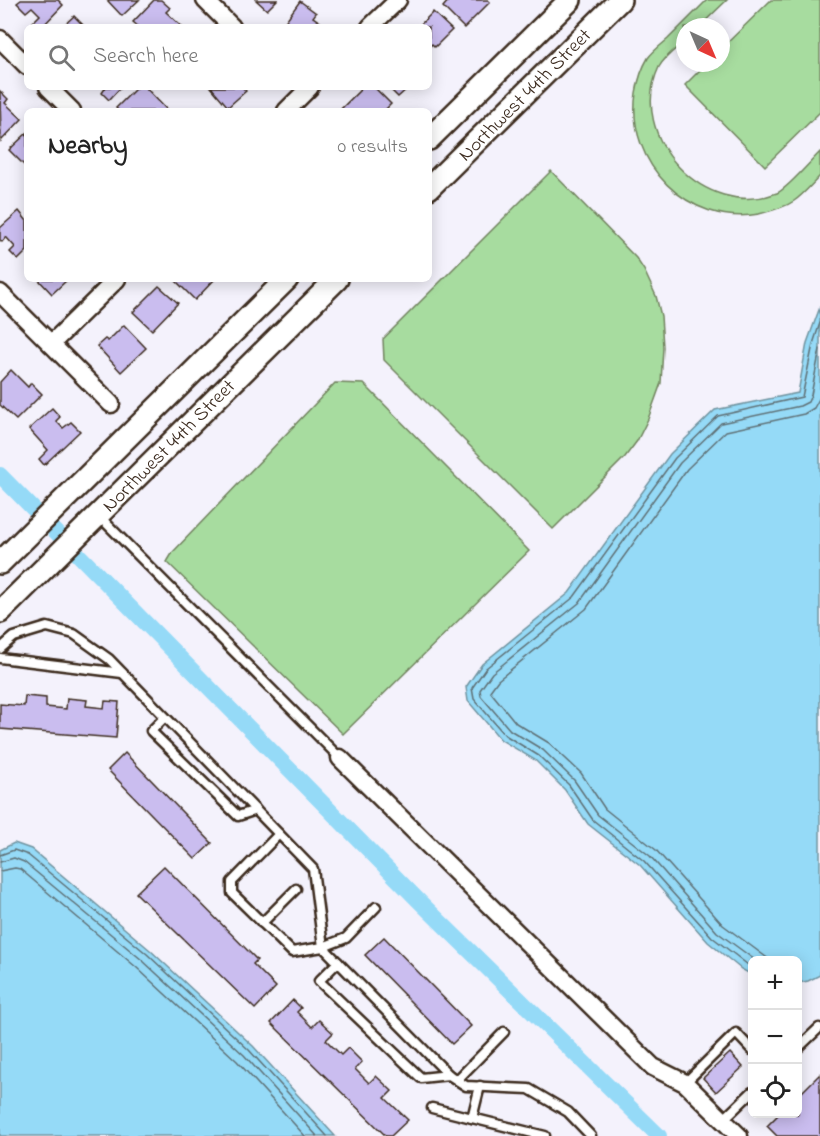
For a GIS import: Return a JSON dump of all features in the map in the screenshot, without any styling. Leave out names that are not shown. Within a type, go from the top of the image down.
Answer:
[{"type":"street","points":[[206,0],[229,24]]},
{"type":"street","points":[[373,24],[398,0]]},
{"type":"street","name":"Northwest 44th Street","points":[[432,136],[570,0]]},
{"type":"street","name":"Northwest 44th Street","points":[[432,185],[620,0]]},
{"type":"street","points":[[0,39],[24,63]]},
{"type":"street","points":[[51,90],[69,108]]},
{"type":"street","points":[[288,108],[300,90]]},
{"type":"street","points":[[51,344],[114,282]]},
{"type":"street","name":"Northwest 44th Street","points":[[7,556],[284,282]]},
{"type":"street","name":"Northwest 44th Street","points":[[0,612],[334,282]]},
{"type":"street","points":[[0,293],[111,404]]},
{"type":"street","points":[[340,758],[653,1067],[686,1083],[740,1136]]},
{"type":"lane","points":[[98,514],[340,758]]},
{"type":"lane","points":[[0,649],[14,637],[46,627],[74,634],[109,659],[313,869],[323,947],[453,1077],[466,1086],[529,1089],[568,1112],[591,1136]]},
{"type":"lane","points":[[0,658],[122,673]]},
{"type":"lane","points":[[165,717],[151,731],[238,816],[256,810]]},
{"type":"lane","points":[[279,834],[232,882],[232,893],[292,952],[323,947],[346,938],[376,907]]},
{"type":"lane","points":[[262,923],[296,889]]},
{"type":"lane","points":[[338,962],[319,981],[422,1078],[453,1077],[504,1032]]},
{"type":"lane","points":[[802,1044],[819,1028]]},
{"type":"lane","points":[[686,1083],[736,1034],[748,1045]]},
{"type":"lane","points":[[472,1118],[480,1086]]},
{"type":"lane","points":[[723,1120],[748,1097]]},
{"type":"lane","points":[[432,1108],[545,1136]]},
{"type":"green space","points":[[707,0],[727,0],[708,18],[689,18]]},
{"type":"green space","points":[[771,0],[820,0],[820,112],[765,166],[685,85],[698,72],[730,72],[730,40]]},
{"type":"green space","points":[[676,31],[676,49],[661,63],[652,94],[653,120],[663,145],[679,167],[699,184],[724,195],[750,198],[777,193],[793,181],[820,152],[820,176],[797,199],[777,209],[759,214],[733,215],[709,210],[686,200],[667,185],[652,165],[641,143],[635,119],[636,93],[644,66],[652,53]]},
{"type":"green space","points":[[551,171],[636,258],[644,270],[656,296],[661,316],[663,347],[661,383],[637,441],[625,457],[553,529],[384,360],[383,339]]},
{"type":"green space","points":[[335,383],[364,384],[529,551],[343,734],[167,562],[173,552]]},
{"type":"water","points":[[820,307],[820,975],[802,982],[802,956],[748,956],[748,973],[708,942],[640,865],[588,824],[565,790],[535,760],[501,740],[468,701],[466,687],[482,664],[569,593],[670,454],[715,410],[798,393],[807,343]]},
{"type":"water","points":[[14,843],[31,849],[150,950],[253,1046],[335,1136],[0,1136],[0,850]]},
{"type":"building","points":[[21,0],[58,0],[63,5],[45,24],[33,24],[40,15],[32,7],[26,12],[17,3]]},
{"type":"building","points":[[107,0],[139,0],[122,16]]},
{"type":"building","points":[[154,0],[161,0],[170,8],[166,12],[179,24],[135,24],[133,22]]},
{"type":"building","points":[[256,0],[277,0],[267,10]]},
{"type":"building","points":[[449,0],[488,0],[490,2],[464,28],[443,7]]},
{"type":"building","points":[[300,1],[316,13],[313,17],[323,24],[286,24],[284,23]]},
{"type":"building","points":[[433,12],[452,30],[435,47],[432,44],[432,24],[421,24]]},
{"type":"building","points":[[74,16],[82,24],[65,24]]},
{"type":"building","points":[[104,90],[118,90],[109,100],[102,93]]},
{"type":"building","points":[[134,90],[148,90],[165,108],[116,108]]},
{"type":"building","points":[[214,90],[246,91],[228,107]]},
{"type":"building","points":[[360,90],[377,90],[391,104],[387,108],[342,108]]},
{"type":"building","points":[[391,90],[406,90],[398,97]]},
{"type":"building","points":[[0,91],[8,99],[5,103],[22,119],[1,141]]},
{"type":"building","points":[[24,136],[24,165],[9,150]]},
{"type":"building","points":[[19,211],[24,217],[24,254],[18,260],[10,252],[15,247],[6,237],[2,242],[0,240],[0,228]]},
{"type":"building","points":[[41,282],[65,282],[52,294]]},
{"type":"building","points":[[177,282],[212,282],[195,300]]},
{"type":"building","points":[[159,286],[178,303],[152,330],[133,312]]},
{"type":"building","points":[[124,325],[146,348],[121,372],[97,346],[105,339],[108,341]]},
{"type":"building","points":[[11,370],[28,387],[31,383],[42,394],[16,420],[0,405],[0,382]]},
{"type":"building","points":[[52,408],[60,417],[56,421],[63,428],[71,422],[80,431],[44,465],[39,459],[48,450],[29,429]]},
{"type":"building","points":[[25,696],[46,698],[46,707],[66,709],[67,698],[87,700],[86,706],[104,708],[105,701],[119,702],[116,738],[0,729],[0,704],[24,706]]},
{"type":"building","points":[[125,753],[212,843],[195,859],[108,770]]},
{"type":"building","points":[[164,866],[257,960],[253,964],[276,987],[255,1009],[136,893]]},
{"type":"building","points":[[384,937],[471,1026],[452,1044],[365,955]]},
{"type":"building","points":[[293,1000],[301,1008],[297,1012],[312,1027],[319,1020],[333,1033],[326,1040],[341,1055],[348,1048],[362,1062],[355,1069],[369,1083],[376,1076],[392,1091],[385,1098],[408,1120],[391,1136],[386,1136],[271,1023]]},
{"type":"building","points":[[730,1053],[743,1067],[716,1092],[703,1078]]},
{"type":"building","points":[[820,1074],[820,1136],[777,1136],[767,1126],[775,1118],[802,1118],[802,1092]]},
{"type":"waterway","points":[[0,475],[419,901],[659,1136]]}]
